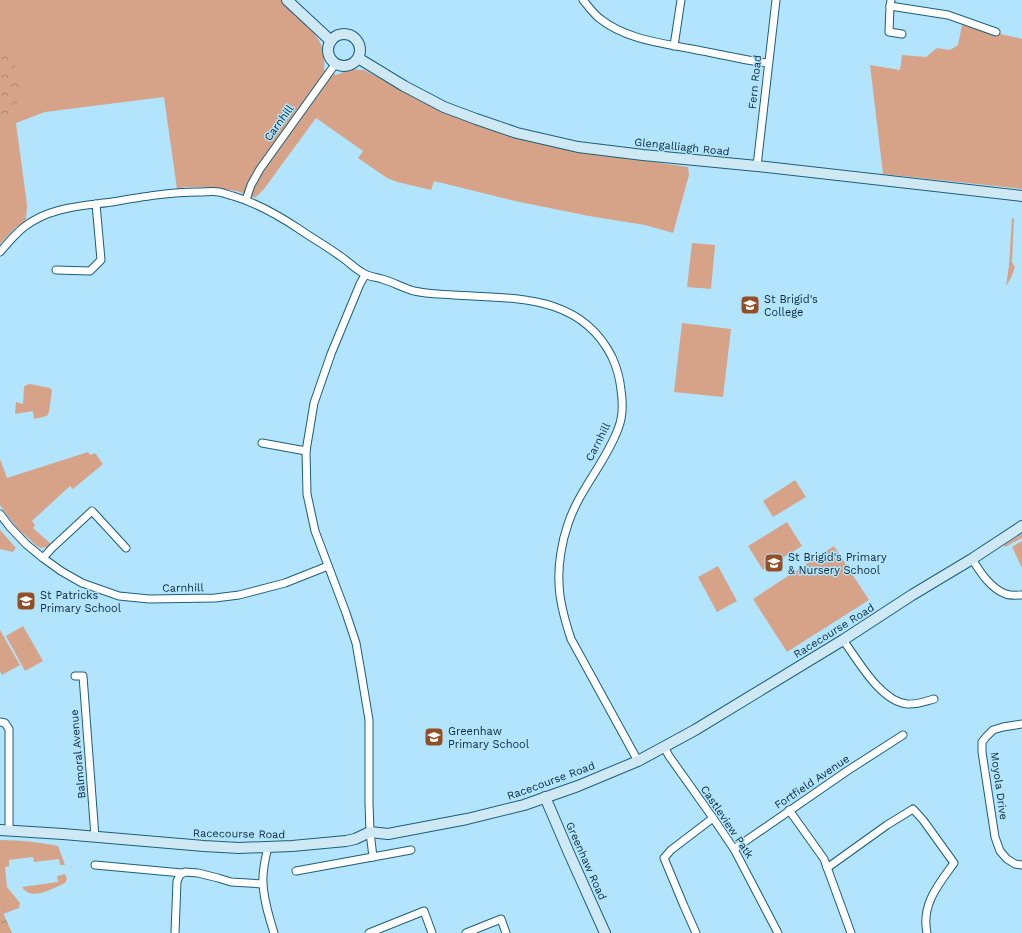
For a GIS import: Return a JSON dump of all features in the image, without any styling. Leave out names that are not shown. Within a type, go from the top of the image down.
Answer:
[{"type":"main road","points":[[287,0],[331,41]]},
{"type":"main road","points":[[344,34],[354,37],[360,45],[358,58],[350,65],[345,66],[336,63],[329,55],[329,45],[331,41],[334,37],[344,34]]},
{"type":"main road","name":"Glengalliagh Road","points":[[358,58],[404,86],[444,107],[517,133],[578,147],[1022,196]]},
{"type":"main road","name":"Racecourse Road","points":[[5,831],[239,848],[292,846],[346,841],[355,839],[370,832],[388,834],[467,819],[524,805],[578,786],[638,761],[695,730],[843,640],[1022,526]]},
{"type":"main road","name":"Greenhaw Road","points":[[545,797],[605,933]]},
{"type":"street","points":[[583,0],[598,17],[619,30],[635,37],[674,46],[768,63]]},
{"type":"street","points":[[674,46],[681,0]]},
{"type":"street","name":"Fern Road","points":[[757,166],[776,0]]},
{"type":"street","points":[[902,34],[889,32],[890,3],[948,15],[996,32]]},
{"type":"street","name":"Carnhill","points":[[246,200],[251,185],[260,169],[336,63]]},
{"type":"street","name":"Carnhill","points":[[0,252],[10,240],[33,221],[50,213],[68,208],[186,192],[219,192],[246,200],[266,209],[341,257],[365,275],[382,279],[413,291],[432,294],[519,299],[554,306],[569,312],[584,322],[607,347],[613,360],[619,377],[622,396],[621,417],[618,429],[574,508],[568,523],[562,549],[559,582],[562,610],[571,639],[638,761]]},
{"type":"street","points":[[56,270],[90,271],[101,260],[96,204]]},
{"type":"street","points":[[365,275],[331,354],[314,402],[306,451],[307,494],[315,531],[356,643],[370,720],[368,786],[370,832],[373,857]]},
{"type":"street","points":[[262,443],[306,451]]},
{"type":"street","points":[[43,558],[92,511],[126,548]]},
{"type":"street","name":"Carnhill","points":[[0,514],[26,544],[61,571],[82,583],[119,596],[149,599],[215,598],[239,595],[285,583],[328,566]]},
{"type":"street","points":[[972,559],[980,572],[996,590],[1008,595],[1022,595]]},
{"type":"street","points":[[843,640],[866,673],[880,689],[893,700],[906,704],[916,704],[934,699]]},
{"type":"street","name":"Balmoral Avenue","points":[[75,676],[83,676],[95,837]]},
{"type":"street","points":[[0,722],[5,723],[9,729],[5,831]]},
{"type":"street","name":"Moyola Drive","points":[[1022,724],[993,730],[982,742],[982,752],[995,837],[1000,851],[1007,859],[1015,864],[1022,865]]},
{"type":"street","name":"Fortfield Avenue","points":[[734,849],[789,810],[903,735]]},
{"type":"street","name":"Castleview Patk","points":[[664,747],[734,849],[778,933]]},
{"type":"street","points":[[827,868],[887,825],[913,809],[923,820],[954,863],[932,895],[926,912],[928,933]]},
{"type":"street","points":[[789,810],[824,859],[851,933]]},
{"type":"street","points":[[696,933],[664,858],[671,850],[713,818]]},
{"type":"street","points":[[268,847],[263,884],[267,910],[274,933]]},
{"type":"street","points":[[296,871],[411,850]]},
{"type":"street","points":[[95,865],[182,873],[198,873],[231,882],[263,884]]},
{"type":"street","points":[[175,933],[177,881],[182,873]]},
{"type":"street","points":[[369,933],[424,911],[432,933]]},
{"type":"street","points":[[466,933],[501,919],[506,933]]},
{"type":"green space","points":[[0,0],[282,0],[307,25],[318,39],[324,54],[324,70],[337,75],[349,69],[364,70],[418,99],[571,150],[688,167],[689,175],[673,233],[645,225],[589,216],[515,201],[434,181],[431,190],[397,182],[387,178],[358,158],[363,151],[316,118],[264,189],[255,198],[237,191],[204,187],[185,187],[177,189],[164,97],[45,112],[16,123],[27,205],[26,220],[15,228],[0,244]]},
{"type":"green space","points":[[106,0],[130,0],[130,1],[112,5]]},
{"type":"green space","points":[[962,25],[1022,39],[1022,189],[883,174],[870,65],[900,70],[902,55],[926,57],[937,48],[950,50],[958,45]]},
{"type":"green space","points":[[0,51],[11,53],[18,76],[20,94],[18,103],[0,125]]},
{"type":"green space","points":[[1012,218],[1014,219],[1012,262],[1015,267],[1006,286],[1009,265]]},
{"type":"green space","points":[[692,243],[715,245],[711,289],[687,287]]},
{"type":"green space","points":[[682,323],[731,329],[723,397],[674,392]]},
{"type":"green space","points":[[30,384],[50,388],[52,390],[49,412],[47,416],[34,419],[33,411],[15,414],[16,402],[23,404],[24,387]]},
{"type":"green space","points":[[88,452],[90,455],[95,453],[103,464],[73,489],[70,486],[32,521],[35,525],[33,528],[51,544],[48,547],[41,548],[37,546],[18,529],[0,505],[0,459],[7,478]]},
{"type":"green space","points":[[795,480],[806,497],[773,517],[763,501]]},
{"type":"green space","points":[[787,522],[802,546],[763,570],[748,546]]},
{"type":"green space","points":[[0,530],[16,548],[13,552],[0,549]]},
{"type":"green space","points":[[1022,534],[1022,538],[1005,547],[1004,545]]},
{"type":"green space","points":[[1022,541],[1022,568],[1012,547]]},
{"type":"green space","points":[[834,546],[869,600],[787,652],[753,599]]},
{"type":"green space","points":[[718,566],[737,601],[717,612],[698,577]]},
{"type":"green space","points":[[23,626],[43,661],[25,671],[6,636]]},
{"type":"green space","points":[[0,630],[20,665],[2,675],[0,671]]},
{"type":"green space","points":[[0,840],[44,843],[58,846],[65,865],[60,865],[59,859],[34,862],[33,857],[9,860],[9,866],[5,867],[7,887],[20,903],[19,908],[3,914],[0,906]]},
{"type":"green space","points":[[65,874],[67,879],[65,883],[37,894],[26,891],[22,887],[58,882],[57,876]]},
{"type":"green space","points":[[0,906],[12,933],[0,933]]},
{"type":"place","name":"St Brigid's College","points":[[750,305]]},
{"type":"place","name":"St Brigid's Primary & Nursery School","points":[[774,563]]},
{"type":"place","name":"St Patricks Primary School","points":[[26,601]]},
{"type":"place","name":"Greenhaw Primary School","points":[[434,737]]}]
